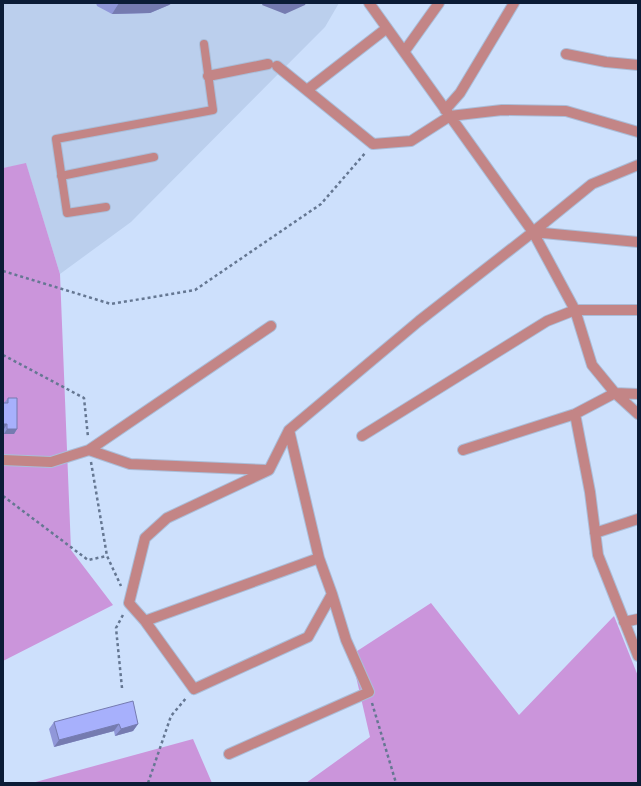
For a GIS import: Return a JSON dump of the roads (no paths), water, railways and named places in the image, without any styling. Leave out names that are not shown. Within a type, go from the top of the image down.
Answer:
[{"type":"street","points":[[369,3],[533,232],[575,310],[592,365],[615,392],[638,414]]},
{"type":"street","points":[[404,52],[439,3]]},
{"type":"street","points":[[208,76],[273,65],[307,90],[373,144],[410,141],[447,113],[514,3]]},
{"type":"street","points":[[307,90],[387,28]]},
{"type":"street","points":[[566,54],[606,62],[638,65]]},
{"type":"street","points":[[447,113],[502,110],[566,111],[638,132]]},
{"type":"street","points":[[332,594],[308,637],[194,689],[145,621],[128,603],[145,538],[167,518],[269,470],[289,430],[419,321],[592,184],[638,165]]},
{"type":"street","points":[[533,232],[638,242]]},
{"type":"street","points":[[362,436],[547,321],[575,310],[638,310]]},
{"type":"street","points":[[3,460],[51,462],[89,450],[271,326]]},
{"type":"street","points":[[463,450],[575,414],[615,392],[638,394]]},
{"type":"street","points":[[575,414],[590,492],[598,555],[638,656]]},
{"type":"street","points":[[229,754],[369,692],[346,640],[319,558],[289,430]]},
{"type":"street","points":[[89,450],[130,464],[269,470]]},
{"type":"street","points":[[595,533],[638,519]]},
{"type":"street","points":[[145,621],[319,558]]},
{"type":"street","points":[[624,622],[638,619]]},
{"type":"lane","points":[[106,207],[67,213],[56,139],[213,110],[204,44]]},
{"type":"lane","points":[[61,176],[154,157]]}]
